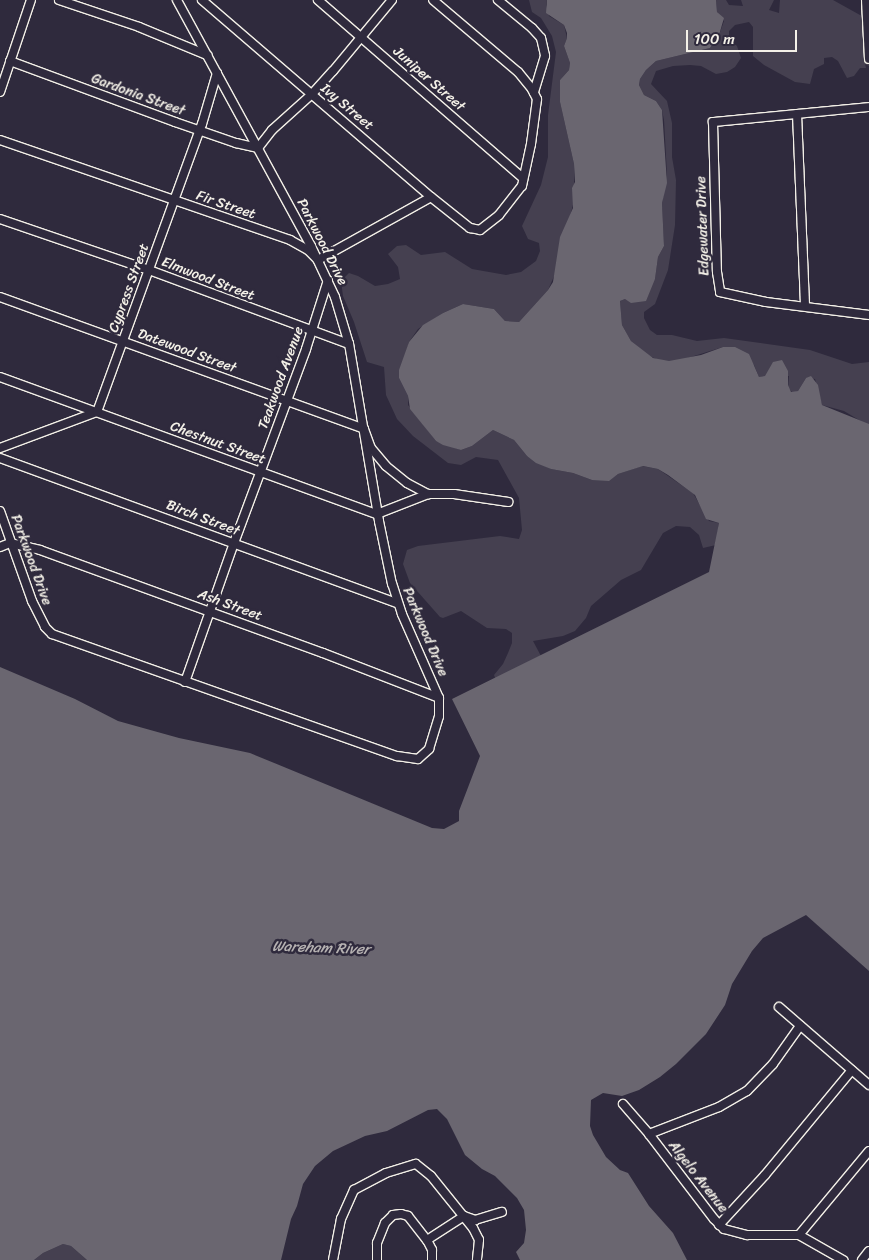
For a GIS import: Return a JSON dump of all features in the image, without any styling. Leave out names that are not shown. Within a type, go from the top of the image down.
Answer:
[{"type":"street","points":[[0,92],[31,0]]},
{"type":"street","points":[[60,0],[139,27],[207,55]]},
{"type":"street","name":"Parkwood Drive","points":[[0,511],[32,601],[50,632],[185,682],[397,756],[412,760],[423,756],[432,743],[439,716],[439,698],[397,603],[377,514],[349,344],[328,280],[176,0]]},
{"type":"street","name":"Ivy Street","points":[[202,0],[431,197],[470,228],[477,230],[486,227],[499,215],[519,190],[523,178]]},
{"type":"street","name":"Juniper Street","points":[[318,0],[523,178]]},
{"type":"street","points":[[258,148],[272,130],[312,94],[392,0]]},
{"type":"street","points":[[433,0],[518,72],[534,92],[537,107],[523,178]]},
{"type":"street","points":[[498,0],[532,28],[541,38],[545,56],[534,92]]},
{"type":"street","points":[[866,0],[869,59]]},
{"type":"street","name":"Gardonia Street","points":[[10,61],[200,131],[258,148]]},
{"type":"street","name":"Cypress Street","points":[[97,412],[200,131],[217,73]]},
{"type":"street","points":[[805,306],[797,114],[869,107]]},
{"type":"street","name":"Edgewater Drive","points":[[797,114],[713,122],[717,272],[720,292],[766,302],[869,315]]},
{"type":"street","name":"Fir Street","points":[[0,140],[290,240],[318,260]]},
{"type":"street","points":[[318,260],[431,197]]},
{"type":"street","name":"Elmwood Street","points":[[0,219],[149,270],[349,344]]},
{"type":"street","name":"Teakwood Avenue","points":[[185,682],[259,471],[312,331],[328,280]]},
{"type":"street","name":"Datewood Street","points":[[0,298],[364,429]]},
{"type":"street","name":"Chestnut Street","points":[[0,377],[377,514]]},
{"type":"street","points":[[0,448],[97,412]]},
{"type":"street","points":[[364,429],[371,448],[386,466],[407,484],[428,494]]},
{"type":"street","name":"Birch Street","points":[[0,458],[397,603]]},
{"type":"street","points":[[377,514],[428,494],[454,494],[508,502]]},
{"type":"street","points":[[0,547],[10,543]]},
{"type":"street","name":"Ash Street","points":[[10,543],[40,550],[211,611],[439,698]]},
{"type":"street","points":[[779,1007],[869,1085]]},
{"type":"street","points":[[650,1134],[719,1107],[747,1091],[766,1072],[800,1026]]},
{"type":"street","points":[[719,1225],[764,1175],[852,1070]]},
{"type":"street","name":"Algelo Avenue","points":[[623,1104],[650,1134],[719,1225],[727,1230],[743,1235],[799,1235],[843,1260]]},
{"type":"street","points":[[799,1235],[869,1151]]},
{"type":"street","points":[[333,1260],[341,1218],[352,1193],[366,1182],[414,1164],[419,1165],[464,1216],[478,1236],[476,1260]]},
{"type":"street","points":[[464,1216],[475,1220],[502,1212]]},
{"type":"street","points":[[377,1260],[376,1243],[385,1223],[393,1215],[406,1215],[427,1240],[433,1252],[432,1260]]},
{"type":"street","points":[[427,1240],[464,1216]]},
{"type":"street","points":[[862,1260],[869,1251]]},
{"type":"shaded area","points":[[529,0],[547,0],[546,5],[549,16],[564,25],[567,38],[564,46],[570,63],[569,70],[560,80],[560,102],[574,164],[574,201],[555,274],[548,290],[519,322],[505,321],[494,309],[463,304],[443,313],[418,329],[409,342],[399,378],[408,396],[408,405],[436,441],[461,450],[472,446],[493,430],[514,440],[527,456],[551,469],[573,473],[592,480],[609,480],[618,474],[642,466],[658,469],[693,493],[709,521],[719,523],[716,545],[703,548],[699,535],[690,527],[676,526],[663,533],[641,570],[621,580],[591,606],[586,618],[575,631],[563,636],[533,641],[541,656],[499,688],[494,675],[503,664],[508,653],[512,643],[512,633],[506,629],[487,628],[461,611],[443,618],[440,617],[410,583],[403,564],[407,550],[418,546],[500,536],[519,539],[522,530],[519,498],[498,460],[476,457],[461,465],[448,463],[413,436],[397,419],[386,395],[384,367],[367,362],[343,296],[341,281],[349,273],[375,286],[388,284],[400,279],[398,267],[388,254],[397,246],[406,245],[421,255],[445,252],[472,269],[506,275],[521,272],[536,261],[540,251],[539,243],[528,239],[522,226],[541,185],[548,157],[548,115],[556,52],[552,36],[541,18],[532,12]]},
{"type":"shaded area","points":[[716,0],[726,0],[729,5],[743,6],[741,0],[774,0],[769,10],[779,13],[780,0],[833,0],[869,20],[869,66],[865,64],[866,68],[860,68],[854,76],[847,78],[838,61],[832,57],[824,58],[824,64],[814,69],[810,84],[795,82],[764,65],[753,56],[753,27],[749,22],[735,25],[729,31],[729,39],[737,46],[741,58],[735,67],[727,72],[716,74],[701,66],[690,65],[673,66],[656,71],[651,84],[667,101],[672,123],[672,157],[676,180],[675,225],[668,270],[655,304],[644,312],[644,318],[650,330],[657,335],[672,335],[697,341],[724,338],[810,350],[852,364],[869,362],[869,426],[844,411],[822,405],[815,379],[806,378],[798,391],[793,393],[788,388],[789,376],[759,377],[754,365],[723,347],[678,361],[661,361],[647,355],[631,341],[622,325],[620,301],[629,300],[655,279],[658,257],[664,246],[662,203],[667,175],[664,120],[662,110],[656,101],[644,95],[639,85],[640,79],[656,61],[710,48],[719,35],[724,21],[717,12]]},
{"type":"shaded area","points":[[63,1244],[71,1246],[87,1260],[34,1260],[43,1253]]},
{"type":"water","name":"Wareham River","points":[[547,0],[716,0],[717,12],[724,18],[719,35],[710,48],[656,61],[640,79],[639,85],[644,95],[656,101],[662,110],[667,183],[662,203],[664,246],[658,257],[655,279],[646,301],[631,303],[625,299],[620,301],[622,325],[631,341],[653,358],[669,361],[701,355],[723,347],[735,347],[749,354],[759,377],[765,376],[773,362],[782,360],[788,371],[788,385],[791,392],[798,391],[806,378],[811,376],[818,385],[822,405],[869,424],[869,971],[806,915],[763,938],[752,951],[732,984],[725,1005],[706,1034],[676,1064],[639,1090],[622,1096],[603,1093],[591,1100],[590,1126],[606,1157],[620,1170],[628,1173],[649,1206],[673,1233],[687,1260],[520,1260],[516,1252],[524,1243],[526,1230],[524,1210],[517,1198],[495,1176],[482,1169],[465,1155],[447,1119],[437,1109],[428,1110],[387,1131],[365,1136],[333,1151],[315,1166],[303,1184],[291,1219],[281,1260],[87,1260],[71,1246],[63,1244],[43,1253],[34,1260],[0,1260],[0,667],[75,699],[118,721],[179,738],[250,753],[432,828],[444,829],[459,821],[459,811],[480,756],[452,699],[709,572],[719,523],[706,519],[695,495],[668,475],[658,469],[643,466],[618,474],[609,481],[592,480],[536,463],[527,456],[514,440],[493,430],[472,446],[461,450],[443,445],[436,441],[410,409],[408,396],[399,378],[399,370],[409,342],[423,325],[463,304],[494,309],[505,321],[519,322],[553,282],[560,237],[573,208],[572,188],[575,182],[574,164],[560,102],[560,80],[569,70],[570,63],[564,46],[567,33],[564,25],[546,13]]}]
